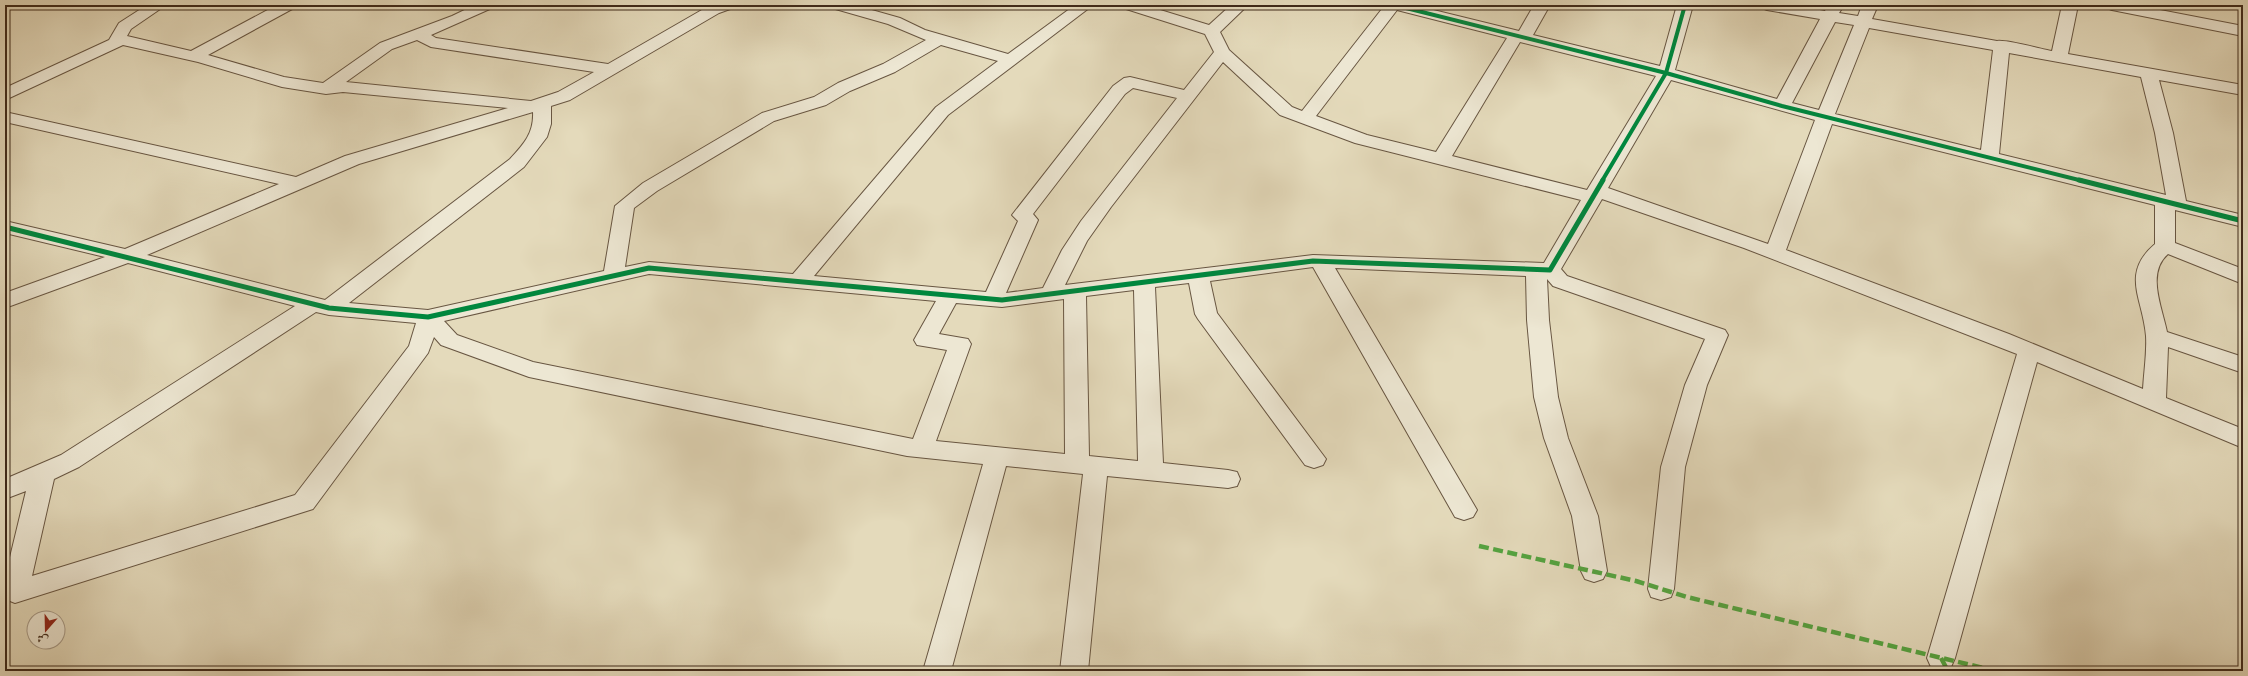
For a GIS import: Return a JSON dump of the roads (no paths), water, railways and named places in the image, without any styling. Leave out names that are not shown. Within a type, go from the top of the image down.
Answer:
[{"type":"street","points":[[115,43],[125,26],[158,5]]},
{"type":"street","points":[[193,56],[289,5]]},
{"type":"street","points":[[326,89],[386,46],[487,5]]},
{"type":"street","points":[[5,301],[127,256],[352,160],[474,126],[564,96],[713,10],[728,5]]},
{"type":"street","points":[[837,5],[894,21],[919,33],[1011,60]]},
{"type":"street","points":[[799,281],[942,111],[1085,5]]},
{"type":"street","points":[[1128,5],[1212,31],[1222,52],[1286,111],[1361,139],[1442,160],[1595,194],[1775,253],[2029,350],[2243,439]]},
{"type":"street","points":[[1212,31],[1240,5]]},
{"type":"street","points":[[1306,118],[1393,5],[1666,73],[1782,106],[1826,115],[2243,221]]},
{"type":"street","points":[[1442,160],[1519,37],[1542,5]]},
{"type":"street","points":[[1594,571],[1585,516],[1556,438],[1546,397],[1538,320],[1543,270],[1595,194],[1666,73],[1685,5]]},
{"type":"street","points":[[1767,5],[1833,10],[1863,22],[2002,45],[2243,90]]},
{"type":"street","points":[[1775,253],[1826,115],[1870,5]]},
{"type":"street","points":[[2059,56],[2070,5]]},
{"type":"street","points":[[2112,5],[2147,8],[2243,31]]},
{"type":"street","points":[[1782,106],[1833,10]]},
{"type":"street","points":[[418,34],[431,42],[610,69]]},
{"type":"street","points":[[613,277],[625,206],[650,187],[768,117],[820,101],[844,87],[889,68],[939,39]]},
{"type":"street","points":[[5,95],[121,40],[193,56],[282,82],[326,89],[343,87],[538,105]]},
{"type":"street","points":[[1990,157],[2002,45]]},
{"type":"street","points":[[1050,294],[1086,226],[1141,152],[1189,96],[1222,52]]},
{"type":"street","points":[[2148,72],[2164,133],[2171,202],[2165,246],[2150,258],[2145,278],[2156,336],[2154,402]]},
{"type":"street","points":[[993,299],[1028,220],[1022,215],[1119,90],[1130,82],[1189,96]]},
{"type":"street","points":[[5,490],[70,461],[321,306],[517,163],[539,137],[544,125],[538,105]]},
{"type":"street","points":[[5,116],[298,183]]},
{"type":"street","points":[[5,227],[127,256],[321,306],[428,317],[649,268],[1002,300],[1321,261],[1543,270],[1560,280],[1717,335],[1696,385],[1673,467],[1661,589]]},
{"type":"street","points":[[2165,246],[2243,277]]},
{"type":"street","points":[[1321,261],[1464,510]]},
{"type":"street","points":[[1198,275],[1206,314],[1314,459]]},
{"type":"street","points":[[1144,282],[1151,472]]},
{"type":"street","points":[[1074,671],[1086,465],[1075,291]]},
{"type":"street","points":[[921,448],[960,344],[925,340],[950,295]]},
{"type":"street","points":[[428,317],[450,340],[529,369],[921,448],[1228,479]]},
{"type":"street","points":[[44,473],[15,592],[304,502],[420,348],[428,317]]},
{"type":"street","points":[[2156,336],[2243,365]]},
{"type":"street","points":[[1941,658],[2029,350]]},
{"type":"street","points":[[937,671],[997,456]]}]
